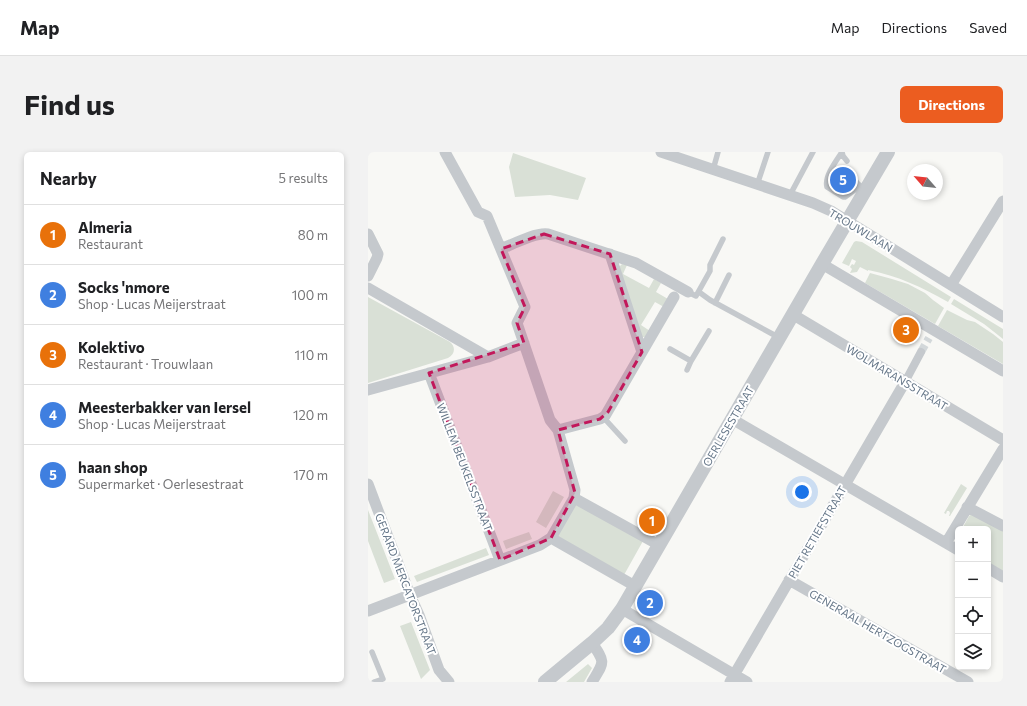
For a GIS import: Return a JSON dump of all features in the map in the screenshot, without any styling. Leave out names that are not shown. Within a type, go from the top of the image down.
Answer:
[{"type":"street","points":[[368,611],[540,545],[551,538],[574,498],[575,490],[558,430],[550,420],[517,323],[525,307],[487,216],[478,212],[445,152]]},
{"type":"street","name":"TROUWLAAN","points":[[661,152],[825,208],[847,220],[1003,317]]},
{"type":"street","name":"OERLESESTRAAT","points":[[545,682],[608,628],[622,609],[822,264],[863,188],[888,152]]},
{"type":"street","points":[[951,285],[1003,201]]},
{"type":"street","points":[[368,234],[378,254],[368,276]]},
{"type":"street","points":[[501,249],[534,236],[544,234],[610,254],[640,265],[693,292]]},
{"type":"street","points":[[610,254],[642,352]]},
{"type":"street","points":[[822,264],[932,334],[1003,371]]},
{"type":"street","points":[[368,288],[488,357]]},
{"type":"street","points":[[558,430],[603,417],[608,412],[642,352],[654,340],[674,298]]},
{"type":"street","name":"WOLMARANSSTRAAT","points":[[792,314],[1003,440]]},
{"type":"street","points":[[368,390],[488,357],[524,343]]},
{"type":"street","points":[[905,382],[921,352]]},
{"type":"street","name":"WILLEM BEUKELSSTRAAT","points":[[429,373],[500,560]]},
{"type":"street","name":"PIET RETIEFSTRAAT","points":[[732,678],[905,382]]},
{"type":"street","points":[[732,419],[955,548]]},
{"type":"street","points":[[946,543],[1003,449]]},
{"type":"street","name":"GERARD MERCATORSTRAAT","points":[[368,484],[439,670],[449,682]]},
{"type":"street","points":[[574,498],[659,545]]},
{"type":"street","points":[[968,507],[1003,526]]},
{"type":"street","points":[[551,538],[635,586]]},
{"type":"street","points":[[991,570],[1003,578]]},
{"type":"street","name":"GENERAAL HERTZOGSTRAAT","points":[[789,580],[968,682]]},
{"type":"street","points":[[622,609],[732,678],[747,682]]},
{"type":"street","points":[[592,643],[601,656],[602,664],[592,682]]},
{"type":"lane","points":[[713,170],[718,152]]},
{"type":"lane","points":[[757,185],[768,152]]},
{"type":"lane","points":[[789,196],[813,152]]},
{"type":"lane","points":[[842,152],[847,161]]},
{"type":"lane","points":[[842,152],[829,174],[826,182],[827,187],[843,198],[863,188],[854,179]]},
{"type":"lane","points":[[723,239],[710,265],[710,271],[693,292],[779,338]]},
{"type":"lane","points":[[715,303],[729,275]]},
{"type":"lane","points":[[687,370],[709,331]]},
{"type":"lane","points":[[670,349],[691,361]]},
{"type":"lane","points":[[603,417],[625,441]]},
{"type":"lane","points":[[371,654],[383,678],[374,682]]},
{"type":"highlighted area","points":[[544,234],[610,254],[642,352],[608,412],[600,419],[558,430],[575,493],[551,538],[500,560],[429,373],[524,343],[517,323],[525,307],[501,249]]},
{"type":"shaded area","points":[[513,153],[586,178],[578,200],[550,195],[515,197],[509,167]]},
{"type":"shaded area","points":[[856,241],[862,242],[951,297],[948,302],[919,287],[890,275],[868,271],[860,267],[857,272],[850,273],[852,269],[850,267],[852,264],[854,265],[856,261],[852,259],[849,266],[842,263]]},
{"type":"shaded area","points":[[622,264],[627,265],[623,274],[649,288],[654,279],[661,283],[656,292],[668,299],[664,307],[655,302],[641,325],[650,331],[645,337],[642,337],[619,267]]},
{"type":"shaded area","points":[[870,273],[908,284],[925,293],[944,308],[935,324],[865,283]]},
{"type":"shaded area","points":[[368,297],[450,342],[454,348],[452,355],[448,358],[368,383]]},
{"type":"shaded area","points":[[954,299],[1003,329],[1003,339],[984,324],[951,304]]},
{"type":"shaded area","points":[[947,310],[967,320],[975,322],[1003,342],[1003,364],[938,326]]},
{"type":"shaded area","points":[[961,484],[967,488],[949,516],[949,511],[947,511],[946,514],[944,513]]},
{"type":"shaded area","points":[[553,491],[564,497],[546,528],[536,522]]},
{"type":"shaded area","points":[[576,502],[643,541],[624,575],[557,536]]},
{"type":"shaded area","points":[[368,510],[395,579],[384,583],[368,541]]},
{"type":"shaded area","points":[[972,514],[1003,528],[1003,578],[991,571],[991,526],[964,526],[969,516]]},
{"type":"shaded area","points":[[529,532],[532,539],[506,549],[503,541]]},
{"type":"shaded area","points":[[486,548],[489,555],[417,582],[414,576]]},
{"type":"shaded area","points":[[411,622],[430,670],[421,679],[400,626]]},
{"type":"shaded area","points":[[588,664],[592,668],[584,682],[566,682]]},
{"type":"tunnel","points":[[921,352],[929,338]]},
{"type":"place","name":"haan shop","points":[[843,180]]},
{"type":"place","name":"Kolektivo","points":[[906,330]]},
{"type":"place","name":"Almeria","points":[[652,521]]},
{"type":"place","name":"Socks 'nmore","points":[[650,603]]},
{"type":"place","name":"Meesterbakker van Iersel","points":[[637,640]]}]
